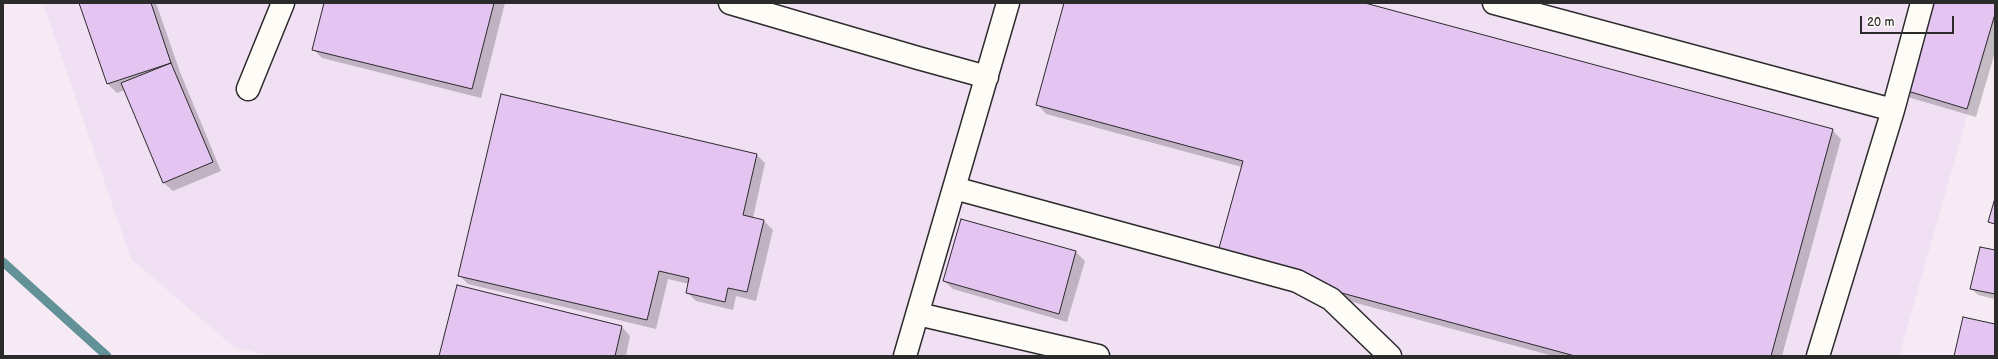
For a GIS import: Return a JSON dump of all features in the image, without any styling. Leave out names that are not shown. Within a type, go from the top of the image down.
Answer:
[{"type":"lane","points":[[248,90],[283,3]]},
{"type":"lane","points":[[730,3],[987,77]]},
{"type":"lane","points":[[905,356],[1008,3]]},
{"type":"lane","points":[[1494,3],[1893,110]]},
{"type":"lane","points":[[1818,356],[1893,110],[1922,3]]},
{"type":"lane","points":[[954,188],[1297,281],[1331,298],[1390,356]]},
{"type":"lane","points":[[918,314],[1098,356]]},
{"type":"shaded area","points":[[43,3],[1995,3],[1995,18],[1899,356],[272,356],[234,347],[131,259]]},
{"type":"building","points":[[79,3],[151,3],[171,63],[107,84]]},
{"type":"building","points":[[324,3],[494,3],[472,89],[312,50]]},
{"type":"building","points":[[1064,3],[1365,3],[1833,129],[1771,356],[1575,356],[1216,259],[1243,161],[1036,105]]},
{"type":"building","points":[[1926,3],[1995,3],[1995,14],[1967,109],[1901,89]]},
{"type":"building","points":[[171,63],[213,162],[163,183],[121,83]]},
{"type":"building","points":[[501,94],[757,154],[743,215],[764,220],[747,292],[728,288],[725,302],[686,293],[689,278],[659,271],[647,320],[458,276]]},
{"type":"building","points":[[1995,198],[1995,224],[1988,222]]},
{"type":"building","points":[[961,219],[1076,251],[1059,314],[943,281]]},
{"type":"building","points":[[1980,247],[1995,250],[1995,294],[1970,289]]},
{"type":"building","points":[[457,285],[622,326],[615,356],[439,356]]},
{"type":"building","points":[[1963,317],[1995,324],[1995,356],[1954,356]]},
{"type":"waterway","points":[[3,262],[107,356]]}]
